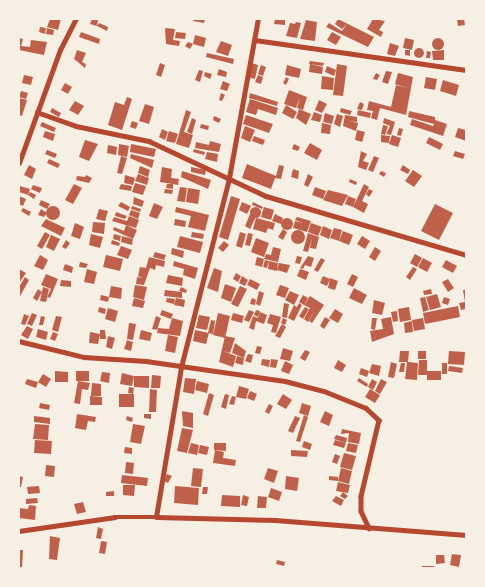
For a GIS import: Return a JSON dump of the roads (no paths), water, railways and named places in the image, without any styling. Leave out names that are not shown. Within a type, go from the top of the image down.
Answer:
[{"type":"street","points":[[19,163],[60,50],[76,19]]},
{"type":"street","points":[[156,517],[181,367],[229,178],[258,19]]},
{"type":"street","points":[[255,40],[466,70]]},
{"type":"street","points":[[37,112],[76,126],[149,141],[253,190],[304,208],[356,220],[466,255]]},
{"type":"street","points":[[19,341],[84,357],[181,367],[285,382],[324,391],[375,414],[378,428],[361,496],[361,511],[369,528]]},
{"type":"street","points":[[19,531],[115,517],[156,517],[275,520],[466,535]]}]
